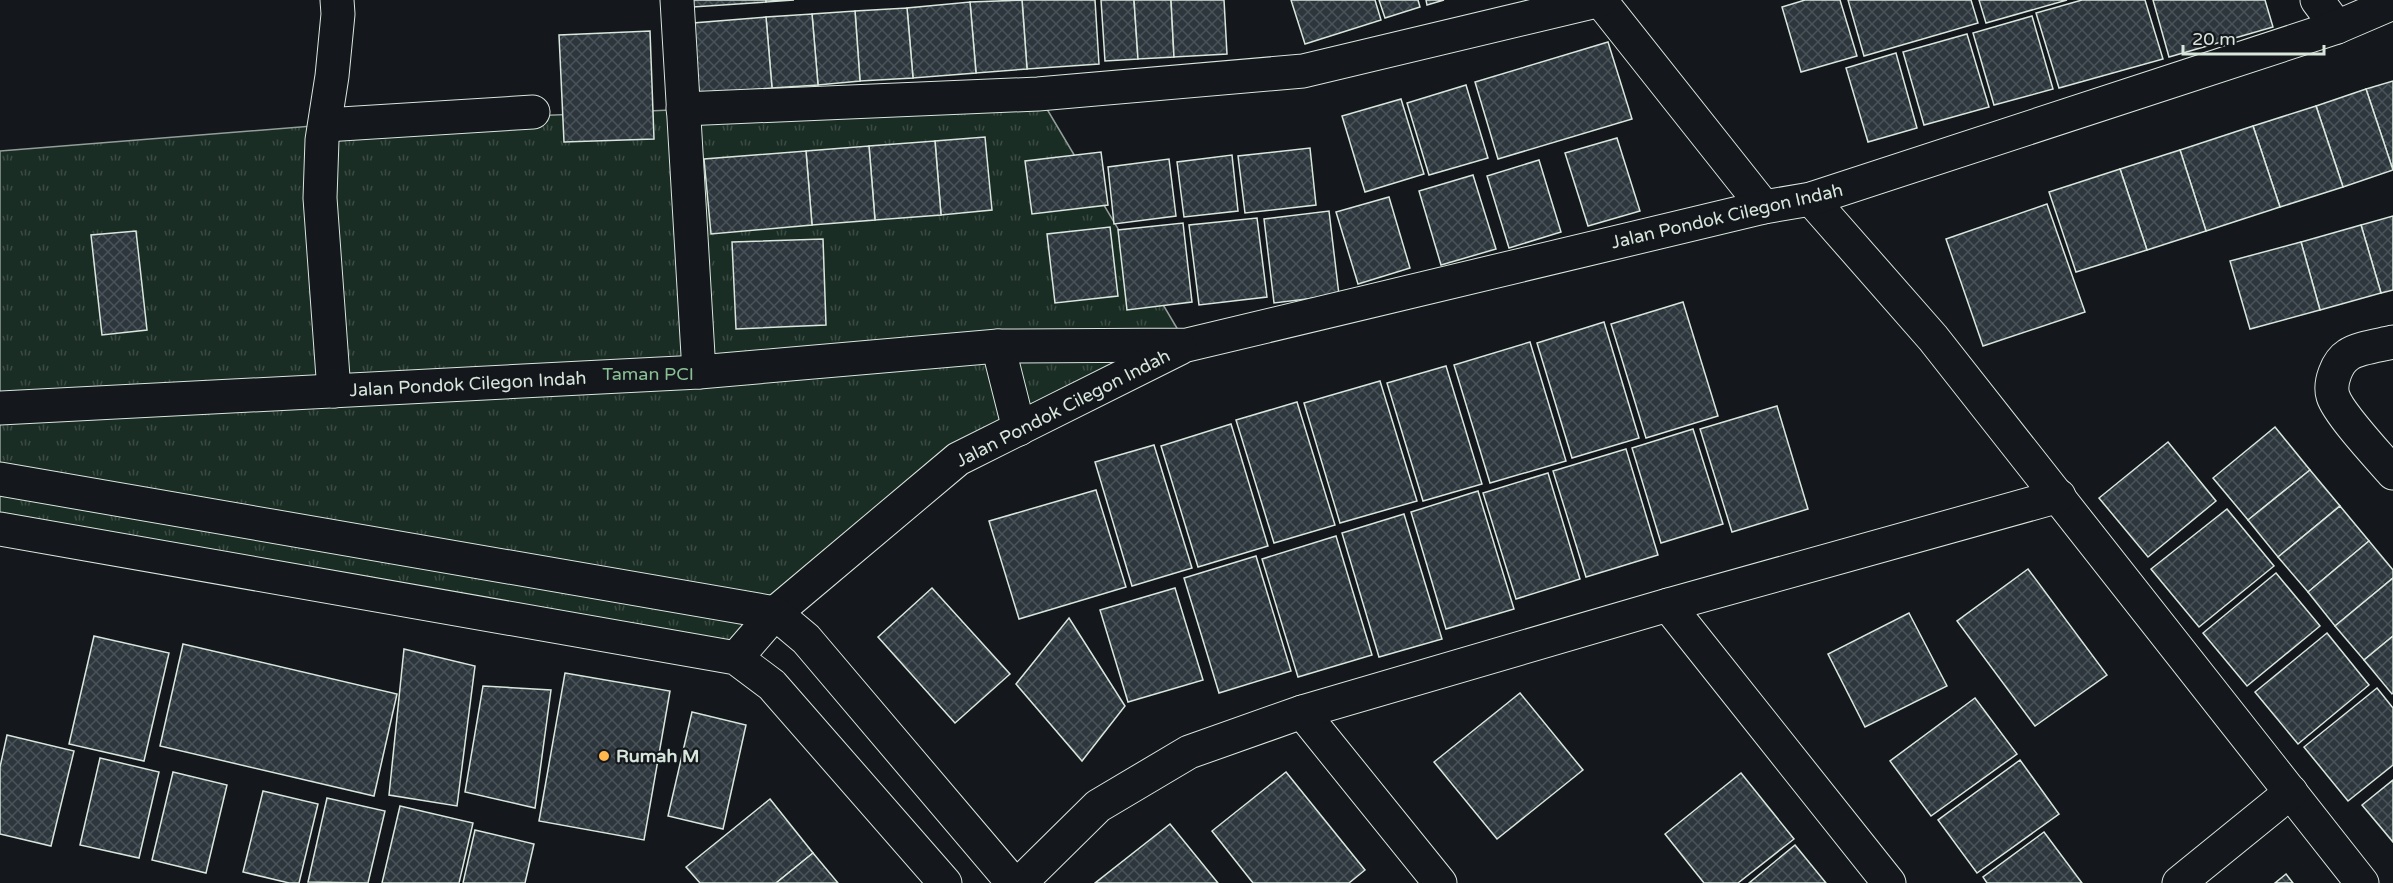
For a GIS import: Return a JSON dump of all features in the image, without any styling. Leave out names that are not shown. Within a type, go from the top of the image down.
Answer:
[{"type":"street","points":[[334,391],[320,198],[325,125],[338,14],[337,0]]},
{"type":"street","points":[[677,0],[699,372]]},
{"type":"street","points":[[683,109],[1038,94],[1303,71],[1601,0],[1764,207]]},
{"type":"street","points":[[2317,0],[2337,27]]},
{"type":"street","name":"Jalan Pondok Cilegon Indah","points":[[736,658],[775,613],[958,459],[1187,345],[1764,207],[1811,199],[2337,27],[2393,3]]},
{"type":"street","points":[[325,125],[533,112]]},
{"type":"street","points":[[1811,199],[1933,338],[2362,883]]},
{"type":"street","points":[[2393,342],[2348,354],[2338,366],[2332,380],[2333,397],[2344,415],[2393,473]]},
{"type":"street","name":"Jalan Pondok Cilegon Indah","points":[[0,408],[699,372],[998,346],[1187,345]]},
{"type":"street","points":[[998,346],[1019,429]]},
{"type":"street","points":[[0,479],[775,613],[806,639],[1013,883]]},
{"type":"street","points":[[1020,883],[1098,806],[1189,752],[1302,712],[1668,605],[2059,496]]},
{"type":"street","points":[[0,529],[736,658],[772,685],[945,883]]},
{"type":"street","points":[[1668,605],[1888,883]]},
{"type":"street","points":[[1302,712],[1440,883]]},
{"type":"street","points":[[2179,883],[2291,792]]},
{"type":"green space","name":"Taman PCI","points":[[1038,94],[1187,345],[958,459],[736,658],[0,529],[0,151],[325,125]]},
{"type":"building","points":[[692,0],[766,0],[766,2],[693,7]]},
{"type":"building","points":[[766,0],[794,0],[766,2]]},
{"type":"building","points":[[1022,0],[1095,0],[1099,64],[1027,69]]},
{"type":"building","points":[[1022,0],[1027,69],[976,73],[970,2]]},
{"type":"building","points":[[1101,0],[1134,0],[1138,59],[1105,61]]},
{"type":"building","points":[[1134,0],[1171,0],[1174,57],[1138,59]]},
{"type":"building","points":[[1171,0],[1224,0],[1227,54],[1174,57]]},
{"type":"building","points":[[1291,0],[1375,0],[1381,20],[1305,44]]},
{"type":"building","points":[[1379,0],[1418,0],[1420,7],[1385,18]]},
{"type":"building","points":[[1426,0],[1444,0],[1427,5]]},
{"type":"building","points":[[1805,0],[1840,0],[1857,56],[1801,72],[1782,7]]},
{"type":"building","points":[[1848,0],[1971,0],[1978,23],[1864,56]]},
{"type":"building","points":[[1979,0],[2067,0],[1986,23]]},
{"type":"building","points":[[2082,0],[2145,0],[2163,59],[2059,88],[2036,13]]},
{"type":"building","points":[[2153,0],[2265,0],[2273,27],[2169,57]]},
{"type":"building","points":[[970,2],[976,73],[913,78],[907,8]]},
{"type":"building","points":[[907,8],[913,78],[860,81],[855,11]]},
{"type":"building","points":[[855,11],[860,81],[818,85],[812,14]]},
{"type":"building","points":[[812,14],[818,85],[772,88],[766,17]]},
{"type":"building","points":[[2032,16],[2053,89],[1994,105],[1973,33]]},
{"type":"building","points":[[766,17],[772,88],[699,94],[693,23]]},
{"type":"building","points":[[650,31],[654,139],[564,142],[559,35]]},
{"type":"building","points":[[1967,34],[1989,107],[1924,125],[1903,52]]},
{"type":"building","points":[[1608,42],[1632,119],[1498,159],[1475,82]]},
{"type":"building","points":[[1896,53],[1917,128],[1868,142],[1846,68]]},
{"type":"building","points":[[2393,81],[2393,170],[2366,89]]},
{"type":"building","points":[[1466,85],[1488,158],[1429,175],[1407,103]]},
{"type":"building","points":[[2366,89],[2393,170],[2343,187],[2316,106]]},
{"type":"building","points":[[1401,99],[1424,174],[1365,192],[1342,116]]},
{"type":"building","points":[[2316,106],[2343,187],[2280,207],[2253,126]]},
{"type":"building","points":[[2253,126],[2280,207],[2206,231],[2180,150]]},
{"type":"building","points":[[985,137],[992,210],[941,215],[935,141]]},
{"type":"building","points":[[1617,138],[1640,211],[1588,226],[1565,153]]},
{"type":"building","points":[[935,141],[941,215],[875,220],[869,146]]},
{"type":"building","points":[[869,146],[875,220],[812,225],[806,151]]},
{"type":"building","points":[[1310,148],[1316,205],[1245,213],[1238,156]]},
{"type":"building","points":[[2180,150],[2206,231],[2147,250],[2120,169]]},
{"type":"building","points":[[806,151],[812,225],[711,234],[704,159]]},
{"type":"building","points":[[1101,152],[1108,205],[1032,214],[1025,161]]},
{"type":"building","points":[[1232,155],[1238,211],[1184,217],[1177,162]]},
{"type":"building","points":[[1169,159],[1176,216],[1114,224],[1108,167]]},
{"type":"building","points":[[1539,160],[1561,232],[1509,248],[1487,176]]},
{"type":"building","points":[[2120,169],[2147,250],[2076,272],[2049,192]]},
{"type":"building","points":[[1473,175],[1496,249],[1441,265],[1419,191]]},
{"type":"building","points":[[1389,197],[1410,268],[1358,284],[1336,212]]},
{"type":"building","points":[[2047,204],[2085,312],[1983,346],[1946,239]]},
{"type":"building","points":[[1329,211],[1339,295],[1274,303],[1264,219]]},
{"type":"building","points":[[2393,216],[2393,290],[2381,293],[2361,225]]},
{"type":"building","points":[[1257,218],[1267,297],[1199,305],[1189,225]]},
{"type":"building","points":[[1183,223],[1192,302],[1127,310],[1118,230]]},
{"type":"building","points":[[2361,225],[2381,293],[2320,310],[2301,242]]},
{"type":"building","points":[[1110,227],[1118,296],[1055,303],[1047,234]]},
{"type":"building","points":[[136,231],[147,330],[102,335],[91,235]]},
{"type":"building","points":[[823,239],[826,325],[736,329],[732,242]]},
{"type":"building","points":[[2301,242],[2320,310],[2250,329],[2230,261]]},
{"type":"building","points":[[1683,302],[1718,416],[1646,438],[1611,324]]},
{"type":"building","points":[[1604,322],[1639,438],[1572,458],[1537,343]]},
{"type":"building","points":[[1530,342],[1566,461],[1490,483],[1454,365]]},
{"type":"building","points":[[1446,366],[1482,484],[1423,501],[1387,383]]},
{"type":"building","points":[[1380,381],[1417,501],[1340,523],[1304,403]]},
{"type":"building","points":[[1297,402],[1335,525],[1274,543],[1236,420]]},
{"type":"building","points":[[1777,406],[1808,509],[1732,532],[1700,429]]},
{"type":"building","points":[[1231,424],[1268,546],[1198,567],[1161,446]]},
{"type":"building","points":[[2275,427],[2310,470],[2248,520],[2213,478]]},
{"type":"building","points":[[1693,429],[1723,524],[1661,543],[1632,448]]},
{"type":"building","points":[[2168,442],[2216,501],[2148,557],[2099,498]]},
{"type":"building","points":[[1154,445],[1192,568],[1132,586],[1095,462]]},
{"type":"building","points":[[1626,449],[1658,555],[1586,577],[1553,471]]},
{"type":"building","points":[[2310,470],[2340,506],[2278,557],[2248,520]]},
{"type":"building","points":[[1548,473],[1580,579],[1516,599],[1483,493]]},
{"type":"building","points":[[1096,490],[1126,587],[1019,619],[989,521]]},
{"type":"building","points":[[1478,491],[1514,609],[1446,629],[1411,512]]},
{"type":"building","points":[[2340,506],[2369,541],[2308,592],[2278,557]]},
{"type":"building","points":[[2227,509],[2274,566],[2199,627],[2151,569]]},
{"type":"building","points":[[1404,514],[1442,639],[1379,657],[1342,533]]},
{"type":"building","points":[[1336,536],[1372,655],[1298,677],[1262,559]]},
{"type":"building","points":[[2369,541],[2393,570],[2393,578],[2335,626],[2308,592]]},
{"type":"building","points":[[1256,556],[1291,671],[1219,693],[1184,578]]},
{"type":"building","points":[[2028,569],[2107,675],[2035,726],[1957,621]]},
{"type":"building","points":[[2276,573],[2320,626],[2247,686],[2203,633]]},
{"type":"building","points":[[2393,578],[2393,636],[2364,660],[2335,626]]},
{"type":"building","points":[[932,588],[1010,674],[955,723],[878,637]]},
{"type":"building","points":[[1175,588],[1203,680],[1128,702],[1100,610]]},
{"type":"building","points":[[1909,613],[1947,686],[1865,727],[1828,654]]},
{"type":"building","points":[[1069,618],[1125,706],[1082,761],[1016,684]]},
{"type":"building","points":[[2327,633],[2369,685],[2298,744],[2255,692]]},
{"type":"building","points":[[94,636],[169,653],[144,761],[69,744]]},
{"type":"building","points":[[2393,636],[2393,693],[2392,694],[2364,660]]},
{"type":"building","points":[[183,644],[397,694],[374,796],[160,746]]},
{"type":"building","points":[[404,649],[475,666],[457,806],[389,795]]},
{"type":"building","name":"Rumah M","points":[[565,673],[670,691],[644,840],[539,821]]},
{"type":"building","points":[[483,686],[551,690],[535,808],[465,792]]},
{"type":"building","points":[[2377,688],[2393,708],[2393,765],[2348,801],[2304,747]]},
{"type":"building","points":[[1520,693],[1583,770],[1497,839],[1434,762]]},
{"type":"building","points":[[1975,698],[2017,754],[1931,816],[1890,761]]},
{"type":"building","points":[[692,712],[746,725],[723,829],[668,816]]},
{"type":"building","points":[[7,735],[74,751],[51,846],[0,834],[0,767]]},
{"type":"building","points":[[100,758],[159,772],[139,858],[80,845]]},
{"type":"building","points":[[2020,760],[2059,814],[1977,873],[1938,820]]},
{"type":"building","points":[[173,772],[227,785],[206,873],[152,860]]},
{"type":"building","points":[[1286,772],[1365,870],[1349,883],[1253,883],[1212,831]]},
{"type":"building","points":[[1741,773],[1794,839],[1738,883],[1704,883],[1665,834]]},
{"type":"building","points":[[2393,780],[2393,842],[2362,805]]},
{"type":"building","points":[[263,791],[318,804],[299,883],[289,883],[243,872]]},
{"type":"building","points":[[327,798],[385,811],[368,883],[308,882]]},
{"type":"building","points":[[770,799],[813,853],[776,883],[700,883],[686,867]]},
{"type":"building","points":[[400,806],[473,823],[459,883],[382,883]]},
{"type":"building","points":[[1170,824],[1218,883],[1095,883]]},
{"type":"building","points":[[475,830],[534,844],[525,883],[463,883]]},
{"type":"building","points":[[2044,832],[2082,883],[1987,883],[1983,877]]},
{"type":"building","points":[[1795,845],[1826,883],[1749,883]]},
{"type":"building","points":[[813,853],[838,883],[776,883]]},
{"type":"building","points":[[2286,874],[2293,883],[2275,883]]},
{"type":"place","name":"Rumah M","points":[[604,756]]}]
